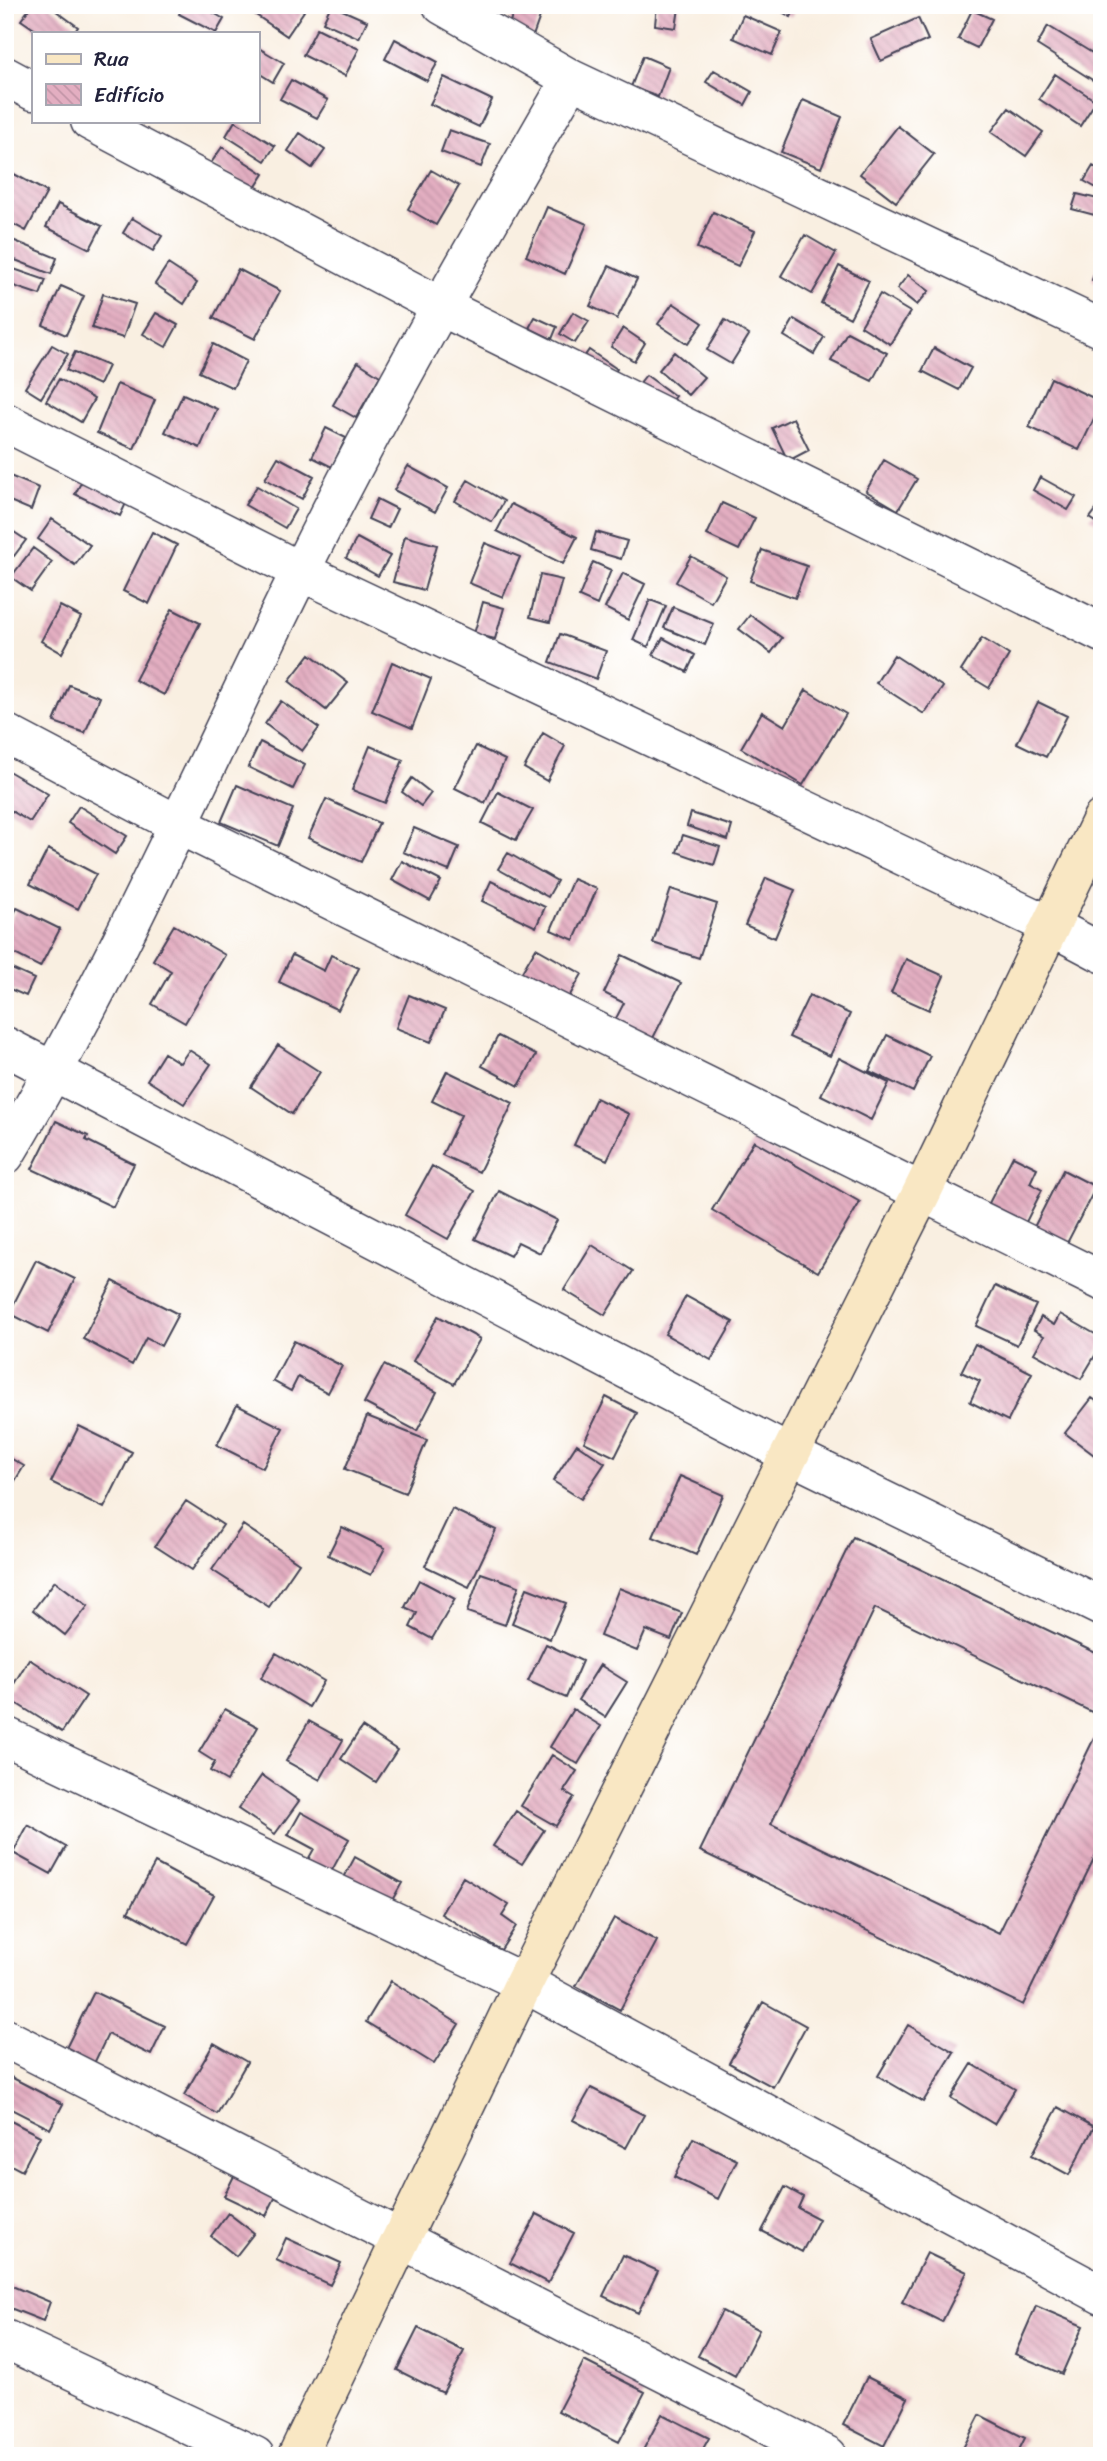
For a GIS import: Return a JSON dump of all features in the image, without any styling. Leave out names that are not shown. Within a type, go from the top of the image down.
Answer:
[{"type":"street","points":[[442,5],[571,79],[1102,328]]},
{"type":"street","points":[[5,76],[32,90]]},
{"type":"street","points":[[5,1155],[54,1073],[179,825],[300,571],[440,306],[571,79]]},
{"type":"street","points":[[92,122],[440,306],[1102,633]]},
{"type":"street","points":[[5,422],[300,571],[1049,925],[1102,953]]},
{"type":"street","points":[[5,733],[179,825],[1102,1281]]},
{"type":"street","points":[[297,2456],[524,1983],[922,1192],[1102,819]]},
{"type":"street","points":[[5,1046],[789,1454],[1102,1606]]},
{"type":"street","points":[[5,1736],[524,1983],[1102,2295]]},
{"type":"street","points":[[5,2038],[402,2237],[828,2456]]},
{"type":"street","points":[[5,2339],[255,2456]]},
{"type":"building","points":[[32,5],[48,5],[78,27],[75,32],[39,32],[21,20]]},
{"type":"building","points":[[184,5],[200,5],[224,19],[214,32],[179,14]]},
{"type":"building","points":[[259,5],[296,5],[304,11],[287,36],[253,13]]},
{"type":"building","points":[[331,5],[367,21],[359,38],[323,22]]},
{"type":"building","points":[[516,5],[544,5],[533,36],[508,27]]},
{"type":"building","points":[[657,5],[679,8],[676,28],[655,25]]},
{"type":"building","points":[[770,5],[797,5],[791,17]]},
{"type":"building","points":[[972,10],[992,19],[977,48],[958,39]]},
{"type":"building","points":[[743,15],[782,32],[772,55],[733,38]]},
{"type":"building","points":[[918,18],[928,40],[881,61],[871,39]]},
{"type":"building","points":[[1048,26],[1102,59],[1102,86],[1037,45]]},
{"type":"building","points":[[317,28],[359,49],[345,76],[303,55]]},
{"type":"building","points":[[395,39],[438,62],[427,81],[385,59]]},
{"type":"building","points":[[259,48],[284,63],[273,82],[259,73]]},
{"type":"building","points":[[643,56],[669,67],[658,97],[631,87]]},
{"type":"building","points":[[714,70],[752,92],[745,105],[706,82]]},
{"type":"building","points":[[1055,74],[1096,101],[1080,126],[1039,99]]},
{"type":"building","points":[[444,77],[492,100],[479,127],[430,104]]},
{"type":"building","points":[[291,80],[328,100],[317,118],[280,99]]},
{"type":"building","points":[[803,100],[842,117],[821,168],[781,152]]},
{"type":"building","points":[[1009,108],[1043,132],[1026,156],[991,132]]},
{"type":"building","points":[[237,122],[275,146],[265,161],[226,136]]},
{"type":"building","points":[[898,126],[934,154],[896,202],[860,174]]},
{"type":"building","points":[[449,130],[490,144],[481,167],[441,152]]},
{"type":"building","points":[[300,133],[325,150],[312,168],[288,151]]},
{"type":"building","points":[[222,147],[264,174],[253,191],[211,163]]},
{"type":"building","points":[[1093,166],[1102,171],[1102,191],[1084,181]]},
{"type":"building","points":[[5,169],[47,192],[26,231],[5,220]]},
{"type":"building","points":[[431,170],[459,186],[436,225],[408,209]]},
{"type":"building","points":[[1077,194],[1102,200],[1102,217],[1072,209]]},
{"type":"building","points":[[58,204],[102,226],[90,249],[46,227]]},
{"type":"building","points":[[547,207],[587,224],[565,274],[526,256]]},
{"type":"building","points":[[713,212],[755,231],[738,266],[697,248]]},
{"type":"building","points":[[132,218],[162,236],[153,251],[123,233]]},
{"type":"building","points":[[805,235],[836,253],[812,294],[781,276]]},
{"type":"building","points":[[5,237],[57,258],[51,274],[5,256]]},
{"type":"building","points":[[1102,255],[1102,284],[1092,280]]},
{"type":"building","points":[[168,264],[197,283],[184,304],[155,284]]},
{"type":"building","points":[[5,266],[46,280],[40,295],[5,283]]},
{"type":"building","points":[[609,266],[637,279],[617,319],[590,306]]},
{"type":"building","points":[[839,266],[869,281],[850,318],[821,303]]},
{"type":"building","points":[[238,269],[280,291],[255,339],[213,318]]},
{"type":"building","points":[[908,275],[929,291],[917,305],[897,289]]},
{"type":"building","points":[[61,286],[84,296],[66,335],[43,325]]},
{"type":"building","points":[[103,294],[135,304],[123,338],[92,328]]},
{"type":"building","points":[[880,294],[910,312],[890,344],[861,326]]},
{"type":"building","points":[[673,303],[703,323],[688,344],[658,324]]},
{"type":"building","points":[[573,312],[589,321],[575,343],[560,334]]},
{"type":"building","points":[[156,313],[178,325],[166,347],[143,334]]},
{"type":"building","points":[[535,317],[557,327],[552,339],[529,328]]},
{"type":"building","points":[[794,319],[824,337],[814,354],[784,336]]},
{"type":"building","points":[[725,320],[749,335],[731,364],[707,350]]},
{"type":"building","points":[[623,328],[645,343],[634,361],[611,347]]},
{"type":"building","points":[[847,332],[887,353],[872,381],[831,361]]},
{"type":"building","points":[[213,344],[246,361],[233,388],[199,372]]},
{"type":"building","points":[[52,345],[68,354],[41,398],[25,388]]},
{"type":"building","points":[[934,348],[971,368],[959,390],[922,371]]},
{"type":"building","points":[[589,350],[617,369],[607,383],[579,364]]},
{"type":"building","points":[[75,352],[108,366],[99,385],[66,370]]},
{"type":"building","points":[[674,352],[704,377],[688,395],[659,370]]},
{"type":"building","points":[[358,362],[380,376],[356,418],[333,405]]},
{"type":"building","points":[[646,375],[675,396],[665,409],[635,389]]},
{"type":"building","points":[[1051,378],[1102,402],[1079,450],[1029,427]]},
{"type":"building","points":[[59,379],[94,399],[81,422],[46,401]]},
{"type":"building","points":[[117,384],[155,400],[134,449],[97,433]]},
{"type":"building","points":[[183,394],[217,409],[200,448],[165,432]]},
{"type":"building","points":[[793,418],[809,450],[788,461],[772,428]]},
{"type":"building","points":[[326,428],[346,438],[332,467],[312,457]]},
{"type":"building","points":[[278,457],[314,476],[302,499],[265,479]]},
{"type":"building","points":[[884,460],[917,479],[898,510],[866,491]]},
{"type":"building","points":[[408,466],[448,488],[435,512],[394,490]]},
{"type":"building","points":[[5,474],[39,488],[31,510],[5,499]]},
{"type":"building","points":[[84,477],[128,499],[120,516],[75,494]]},
{"type":"building","points":[[1040,477],[1076,497],[1068,510],[1033,490]]},
{"type":"building","points":[[468,480],[504,501],[492,522],[455,501]]},
{"type":"building","points":[[257,486],[296,509],[285,528],[245,505]]},
{"type":"building","points":[[377,499],[397,509],[388,528],[368,519]]},
{"type":"building","points":[[1102,502],[1102,526],[1090,518]]},
{"type":"building","points":[[722,503],[755,518],[739,550],[707,535]]},
{"type":"building","points":[[511,504],[577,537],[563,564],[497,531]]},
{"type":"building","points":[[52,519],[90,545],[75,565],[38,539]]},
{"type":"building","points":[[5,526],[26,540],[14,556],[5,551]]},
{"type":"building","points":[[152,532],[177,545],[149,604],[123,591]]},
{"type":"building","points":[[596,532],[627,541],[621,559],[591,550]]},
{"type":"building","points":[[405,536],[437,545],[424,590],[393,582]]},
{"type":"building","points":[[357,538],[390,556],[378,576],[346,558]]},
{"type":"building","points":[[485,543],[520,557],[503,597],[469,583]]},
{"type":"building","points":[[33,548],[52,562],[31,591],[11,577]]},
{"type":"building","points":[[762,550],[807,566],[795,598],[750,581]]},
{"type":"building","points":[[691,556],[726,576],[711,602],[676,582]]},
{"type":"building","points":[[593,562],[611,570],[597,605],[579,597]]},
{"type":"building","points":[[623,573],[645,584],[628,620],[605,608]]},
{"type":"building","points":[[540,575],[562,580],[550,622],[530,617]]},
{"type":"building","points":[[650,600],[666,606],[648,647],[633,640]]},
{"type":"building","points":[[483,602],[504,608],[495,639],[474,634]]},
{"type":"building","points":[[60,606],[81,617],[62,653],[41,641]]},
{"type":"building","points":[[673,607],[714,624],[705,645],[664,628]]},
{"type":"building","points":[[172,609],[200,623],[164,695],[135,680]]},
{"type":"building","points":[[750,615],[782,638],[771,653],[739,629]]},
{"type":"building","points":[[560,634],[606,651],[596,679],[550,662]]},
{"type":"building","points":[[663,638],[695,655],[687,672],[653,655]]},
{"type":"building","points":[[982,638],[1009,655],[989,688],[961,671]]},
{"type":"building","points":[[310,654],[348,683],[326,710],[289,681]]},
{"type":"building","points":[[894,655],[943,687],[924,714],[876,683]]},
{"type":"building","points":[[392,662],[431,679],[412,728],[372,711]]},
{"type":"building","points":[[69,685],[100,697],[85,733],[54,722]]},
{"type":"building","points":[[806,690],[846,714],[803,785],[741,748],[762,712],[785,726]]},
{"type":"building","points":[[281,701],[319,728],[302,751],[265,724]]},
{"type":"building","points":[[1038,702],[1067,716],[1046,757],[1017,743]]},
{"type":"building","points":[[543,733],[565,746],[547,781],[524,768]]},
{"type":"building","points":[[260,742],[305,765],[293,789],[248,767]]},
{"type":"building","points":[[370,746],[403,760],[385,803],[352,790]]},
{"type":"building","points":[[476,746],[505,760],[485,803],[455,788]]},
{"type":"building","points":[[5,769],[48,794],[30,822],[5,807]]},
{"type":"building","points":[[412,778],[431,793],[421,806],[402,792]]},
{"type":"building","points":[[237,785],[293,809],[278,846],[221,822]]},
{"type":"building","points":[[498,792],[533,810],[516,840],[482,823]]},
{"type":"building","points":[[326,799],[379,823],[361,862],[308,838]]},
{"type":"building","points":[[79,806],[127,836],[115,854],[68,823]]},
{"type":"building","points":[[691,813],[732,826],[728,840],[687,826]]},
{"type":"building","points":[[414,828],[459,847],[449,871],[403,852]]},
{"type":"building","points":[[683,835],[720,847],[714,865],[677,852]]},
{"type":"building","points":[[48,849],[96,874],[78,909],[30,884]]},
{"type":"building","points":[[508,853],[557,881],[548,897],[498,869]]},
{"type":"building","points":[[402,861],[441,881],[430,901],[392,880]]},
{"type":"building","points":[[766,878],[795,890],[775,938],[745,925]]},
{"type":"building","points":[[573,879],[597,889],[574,940],[551,930]]},
{"type":"building","points":[[491,881],[545,907],[536,927],[482,901]]},
{"type":"building","points":[[671,889],[717,904],[699,958],[653,943]]},
{"type":"building","points":[[17,908],[60,929],[40,967],[5,949],[5,930]]},
{"type":"building","points":[[174,925],[225,955],[185,1023],[152,1004],[171,971],[153,960]]},
{"type":"building","points":[[536,948],[582,974],[565,1004],[519,977]]},
{"type":"building","points":[[292,955],[324,971],[331,955],[359,968],[338,1010],[279,982]]},
{"type":"building","points":[[622,955],[681,983],[650,1044],[612,1026],[624,1003],[604,993]]},
{"type":"building","points":[[906,959],[944,976],[929,1010],[891,993]]},
{"type":"building","points":[[5,966],[34,979],[26,996],[10,989],[5,998]]},
{"type":"building","points":[[409,995],[445,1010],[431,1042],[396,1028]]},
{"type":"building","points":[[809,995],[850,1014],[830,1056],[789,1037]]},
{"type":"building","points":[[887,1035],[930,1056],[913,1092],[869,1071]]},
{"type":"building","points":[[498,1036],[536,1055],[519,1086],[482,1066]]},
{"type":"building","points":[[278,1045],[320,1072],[292,1114],[251,1087]]},
{"type":"building","points":[[189,1050],[211,1064],[184,1104],[147,1080],[164,1053],[180,1063]]},
{"type":"building","points":[[839,1058],[889,1083],[871,1120],[821,1095]]},
{"type":"building","points":[[447,1071],[513,1103],[479,1172],[442,1155],[461,1115],[432,1101]]},
{"type":"building","points":[[596,1098],[629,1114],[607,1160],[574,1145]]},
{"type":"building","points":[[56,1121],[88,1136],[86,1140],[134,1164],[113,1207],[32,1169]]},
{"type":"building","points":[[754,1141],[860,1202],[818,1272],[712,1210]]},
{"type":"building","points":[[1013,1156],[1037,1168],[1030,1183],[1042,1190],[1024,1226],[987,1207]]},
{"type":"building","points":[[432,1166],[475,1191],[448,1239],[405,1215]]},
{"type":"building","points":[[1063,1170],[1096,1187],[1064,1249],[1031,1233]]},
{"type":"building","points":[[499,1191],[557,1220],[540,1253],[518,1242],[510,1256],[475,1239]]},
{"type":"building","points":[[592,1245],[633,1271],[605,1315],[564,1290]]},
{"type":"building","points":[[36,1260],[75,1279],[48,1333],[9,1313]]},
{"type":"building","points":[[113,1281],[178,1314],[161,1346],[146,1338],[132,1365],[83,1339]]},
{"type":"building","points":[[995,1286],[1036,1305],[1017,1345],[976,1326]]},
{"type":"building","points":[[686,1296],[733,1322],[711,1360],[665,1334]]},
{"type":"building","points":[[1060,1314],[1102,1338],[1102,1344],[1081,1379],[1034,1353],[1044,1336],[1034,1330],[1041,1317],[1054,1325]]},
{"type":"building","points":[[438,1316],[480,1339],[454,1384],[413,1361]]},
{"type":"building","points":[[294,1341],[342,1366],[328,1393],[298,1377],[291,1391],[273,1381]]},
{"type":"building","points":[[975,1344],[1032,1373],[1008,1421],[970,1402],[980,1381],[961,1372]]},
{"type":"building","points":[[384,1365],[437,1392],[417,1431],[364,1403]]},
{"type":"building","points":[[606,1397],[637,1413],[615,1457],[584,1442]]},
{"type":"building","points":[[1092,1398],[1102,1405],[1102,1461],[1065,1433]]},
{"type":"building","points":[[237,1405],[283,1428],[263,1468],[217,1445]]},
{"type":"building","points":[[367,1416],[427,1440],[405,1493],[345,1469]]},
{"type":"building","points":[[79,1426],[132,1452],[104,1508],[51,1482]]},
{"type":"building","points":[[577,1444],[605,1463],[581,1499],[553,1481]]},
{"type":"building","points":[[5,1455],[24,1466],[5,1497]]},
{"type":"building","points":[[680,1476],[723,1495],[696,1555],[653,1537]]},
{"type":"building","points":[[186,1501],[223,1525],[192,1570],[155,1546]]},
{"type":"building","points":[[452,1509],[496,1530],[469,1587],[425,1566]]},
{"type":"building","points":[[243,1525],[299,1563],[269,1607],[212,1570]]},
{"type":"building","points":[[342,1527],[385,1548],[371,1575],[328,1555]]},
{"type":"building","points":[[853,1537],[1102,1656],[1102,1717],[875,1608],[771,1824],[999,1933],[1102,1722],[1102,1842],[1023,2005],[700,1851]]},
{"type":"building","points":[[481,1573],[519,1586],[505,1625],[467,1612]]},
{"type":"building","points":[[419,1580],[455,1599],[432,1639],[410,1627],[417,1613],[405,1607]]},
{"type":"building","points":[[55,1581],[88,1606],[65,1635],[33,1610]]},
{"type":"building","points":[[527,1588],[566,1603],[550,1639],[512,1623]]},
{"type":"building","points":[[619,1588],[682,1613],[671,1640],[646,1630],[637,1651],[600,1636]]},
{"type":"building","points":[[546,1644],[582,1661],[566,1698],[528,1681]]},
{"type":"building","points":[[276,1653],[324,1681],[309,1707],[261,1678]]},
{"type":"building","points":[[29,1659],[86,1696],[62,1732],[6,1697]]},
{"type":"building","points":[[600,1665],[627,1682],[605,1717],[578,1700]]},
{"type":"building","points":[[225,1709],[258,1727],[227,1781],[210,1771],[215,1762],[199,1752]]},
{"type":"building","points":[[573,1709],[601,1726],[578,1764],[550,1747]]},
{"type":"building","points":[[309,1721],[343,1740],[320,1780],[286,1761]]},
{"type":"building","points":[[362,1727],[397,1750],[376,1782],[341,1759]]},
{"type":"building","points":[[552,1755],[577,1771],[564,1791],[574,1797],[556,1826],[521,1806]]},
{"type":"building","points":[[262,1775],[299,1801],[275,1834],[238,1809]]},
{"type":"building","points":[[516,1811],[544,1830],[522,1864],[493,1846]]},
{"type":"building","points":[[301,1812],[349,1839],[324,1885],[301,1872],[314,1849],[288,1835]]},
{"type":"building","points":[[28,1825],[66,1847],[51,1874],[13,1853]]},
{"type":"building","points":[[355,1857],[402,1883],[387,1909],[340,1885]]},
{"type":"building","points":[[155,1863],[214,1895],[187,1944],[128,1912]]},
{"type":"building","points":[[463,1877],[509,1905],[502,1916],[516,1926],[501,1950],[441,1914]]},
{"type":"building","points":[[614,1918],[657,1941],[620,2010],[576,1986]]},
{"type":"building","points":[[391,1981],[459,2024],[434,2064],[366,2022]]},
{"type":"building","points":[[94,1992],[165,2026],[151,2055],[108,2034],[89,2074],[60,2060]]},
{"type":"building","points":[[763,2002],[806,2026],[773,2087],[729,2063]]},
{"type":"building","points":[[908,2025],[954,2052],[923,2102],[878,2076]]},
{"type":"building","points":[[214,2043],[247,2062],[217,2114],[184,2095]]},
{"type":"building","points":[[972,2064],[1015,2089],[994,2124],[951,2098]]},
{"type":"building","points":[[5,2074],[63,2104],[50,2129],[5,2106]]},
{"type":"building","points":[[591,2088],[644,2115],[626,2148],[573,2120]]},
{"type":"building","points":[[1058,2107],[1094,2127],[1069,2175],[1032,2155]]},
{"type":"building","points":[[5,2118],[40,2136],[22,2171],[5,2162]]},
{"type":"building","points":[[693,2138],[737,2160],[718,2199],[674,2177]]},
{"type":"building","points":[[235,2174],[277,2194],[266,2216],[224,2196]]},
{"type":"building","points":[[785,2187],[803,2197],[798,2208],[819,2219],[802,2252],[762,2231]]},
{"type":"building","points":[[228,2213],[254,2233],[236,2256],[211,2236]]},
{"type":"building","points":[[537,2214],[574,2233],[548,2283],[510,2263]]},
{"type":"building","points":[[286,2238],[341,2263],[330,2285],[276,2260]]},
{"type":"building","points":[[927,2253],[967,2272],[942,2322],[902,2302]]},
{"type":"building","points":[[623,2255],[658,2271],[638,2313],[603,2296]]},
{"type":"building","points":[[5,2283],[50,2302],[43,2321],[5,2306]]},
{"type":"building","points":[[1036,2306],[1083,2326],[1062,2374],[1015,2354]]},
{"type":"building","points":[[722,2311],[759,2330],[735,2376],[698,2356]]},
{"type":"building","points":[[418,2328],[464,2351],[443,2393],[397,2370]]},
{"type":"building","points":[[584,2361],[645,2392],[619,2442],[558,2411]]},
{"type":"building","points":[[867,2377],[908,2398],[884,2446],[843,2425]]},
{"type":"building","points":[[662,2414],[709,2438],[699,2456],[640,2456]]},
{"type":"building","points":[[980,2415],[1025,2438],[1016,2456],[959,2456]]}]
